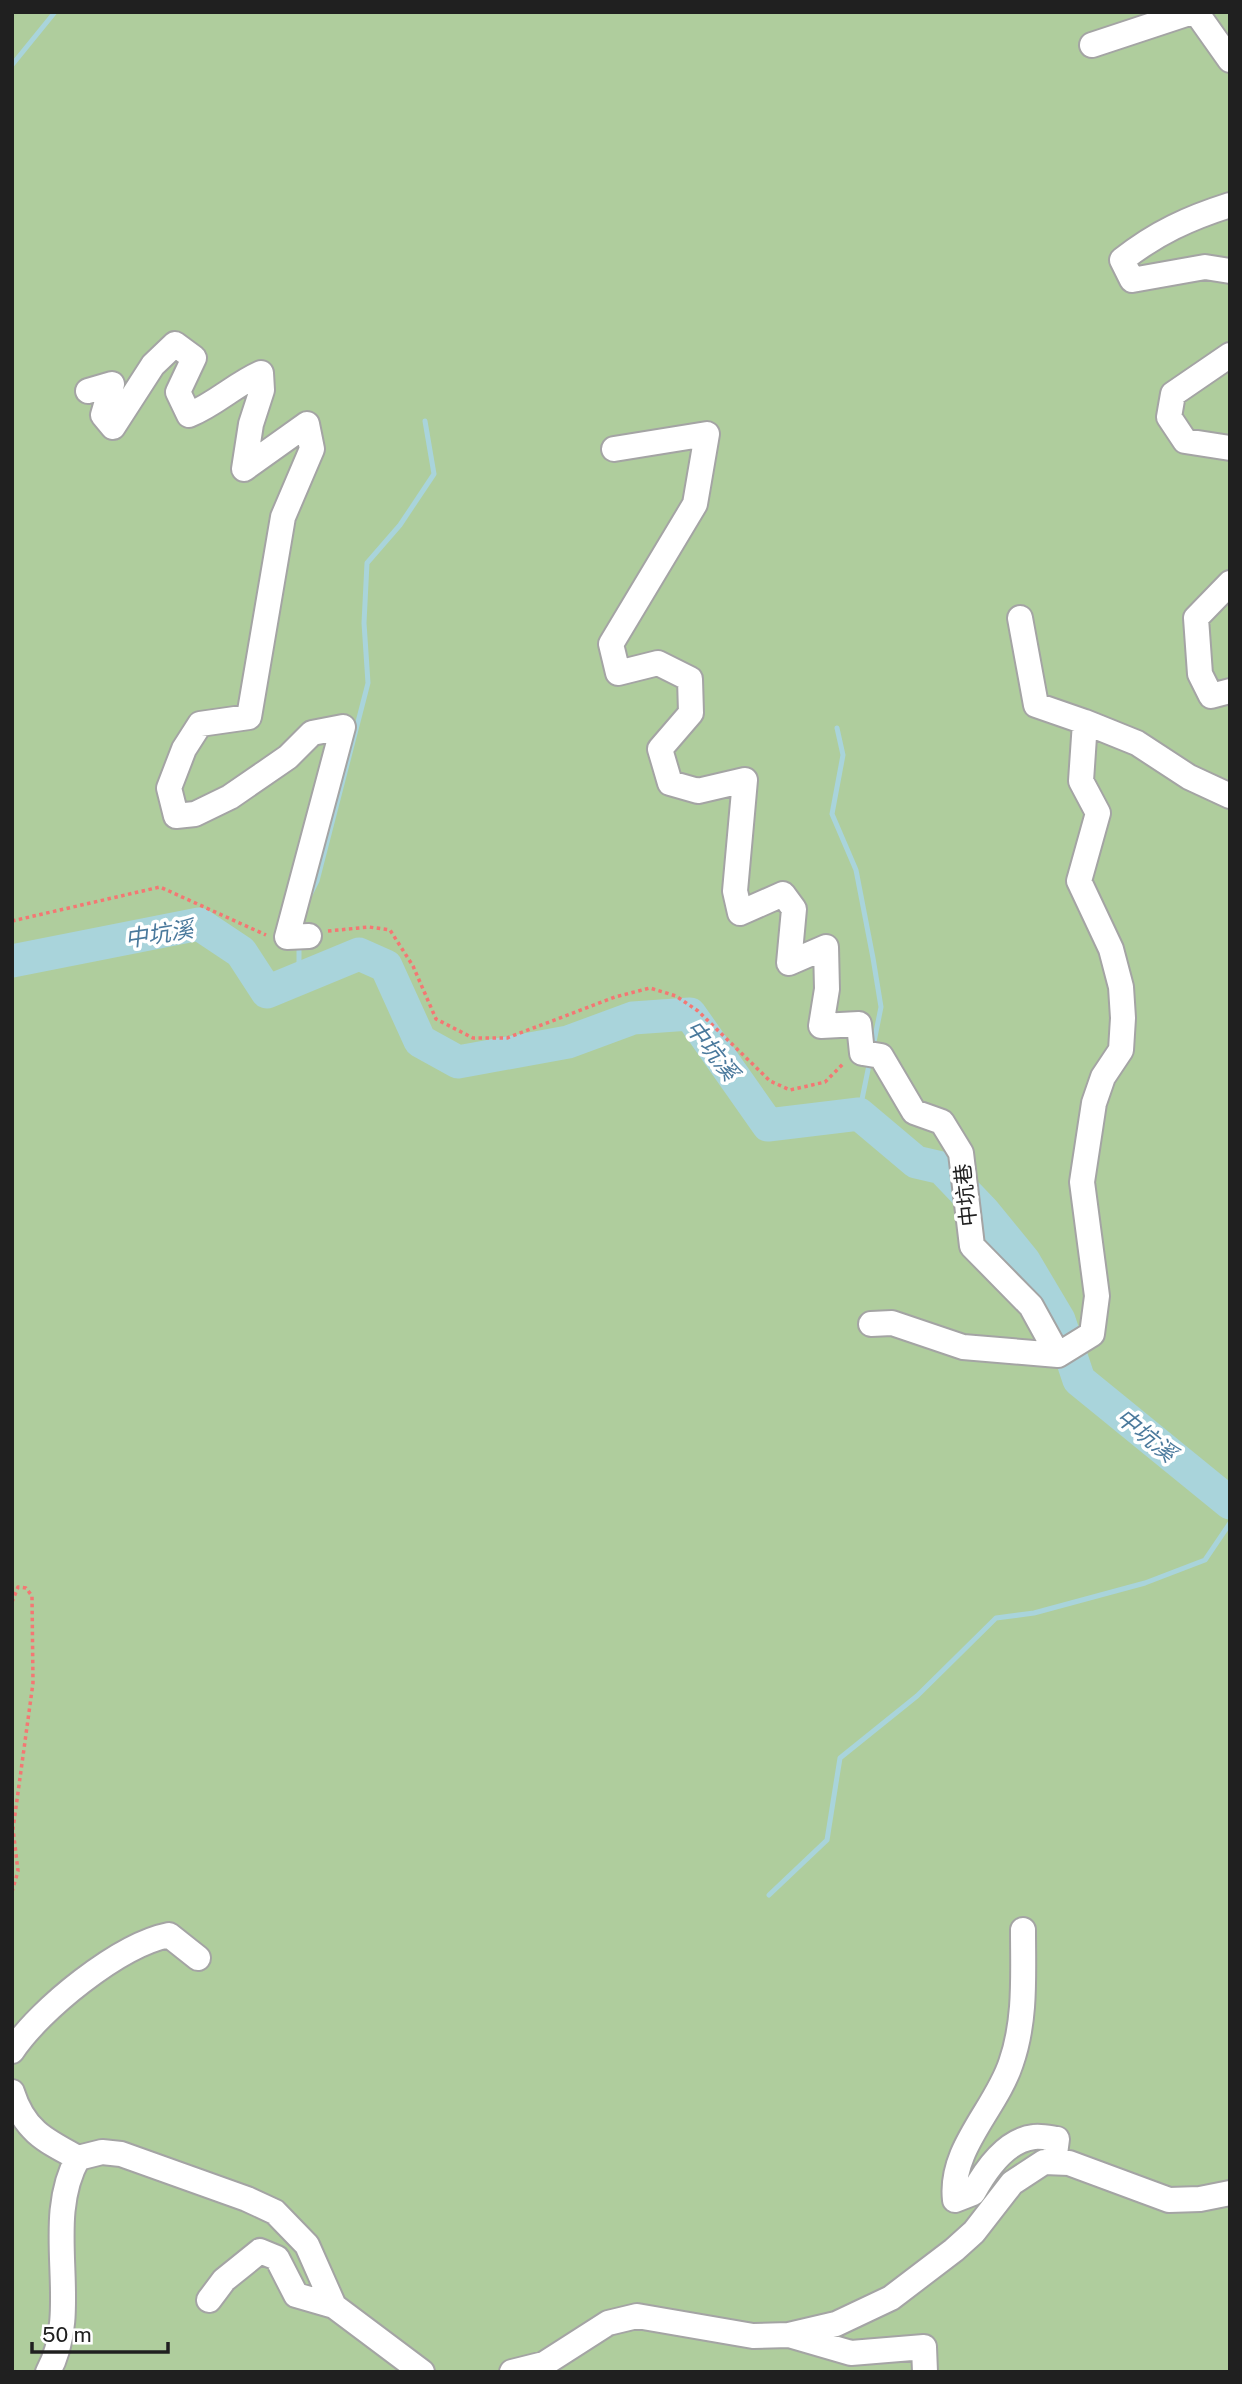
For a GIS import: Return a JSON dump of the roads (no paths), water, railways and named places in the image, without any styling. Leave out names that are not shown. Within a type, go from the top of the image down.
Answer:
[{"type":"street","points":[[1092,46],[1194,12],[1230,60]]},
{"type":"street","points":[[1230,205],[1189,218],[1148,240],[1122,260],[1132,280],[1205,267],[1230,271]]},
{"type":"street","points":[[88,391],[112,384],[103,415],[113,428],[153,365],[175,344],[194,358],[178,392],[189,415],[212,406],[240,382],[261,373],[262,390],[251,424],[244,469],[307,424],[312,449],[283,517],[249,716],[200,724],[184,749],[169,788],[176,816],[195,814],[257,780],[288,757],[312,733],[342,727],[298,936]]},
{"type":"street","points":[[1230,355],[1173,394],[1169,417],[1185,441],[1230,447]]},
{"type":"street","name":"中坑巷","points":[[614,449],[707,434],[695,504],[611,644],[618,673],[658,663],[690,679],[691,713],[660,749],[670,783],[698,791],[745,780],[735,891],[740,913],[783,894],[794,909],[789,963],[826,947],[827,989],[821,1026],[859,1024],[869,1054],[914,1112],[942,1122],[961,1153],[972,1246],[1031,1306],[1058,1354]]},
{"type":"street","points":[[1230,583],[1196,618],[1200,674],[1211,696],[1230,691]]},
{"type":"street","points":[[1020,618],[1037,705],[1137,743],[1189,777],[1230,796]]},
{"type":"street","points":[[871,1324],[892,1323],[963,1347],[1058,1354],[1092,1334],[1097,1296],[1082,1182],[1094,1102],[1103,1077],[1121,1050],[1123,1018],[1121,987],[1111,949],[1079,881],[1098,813],[1081,781],[1085,722]]},
{"type":"street","points":[[1023,1930],[1023,2011],[1011,2064],[964,2152],[953,2180],[955,2200],[973,2193],[982,2177],[1012,2146],[1033,2137],[1057,2139],[1055,2162]]},
{"type":"street","points":[[12,2051],[26,2031],[58,2001],[148,1939],[169,1935],[198,1958]]},
{"type":"street","points":[[12,2092],[19,2115],[44,2140],[78,2158],[102,2152],[121,2154],[247,2199],[275,2213],[307,2245],[334,2306]]},
{"type":"street","points":[[48,2372],[57,2357],[61,2322],[62,2194],[78,2158]]},
{"type":"street","points":[[512,2372],[544,2364],[608,2323],[637,2316],[752,2336],[789,2335],[835,2324],[891,2298],[974,2232],[1012,2183],[1044,2162],[1069,2163],[1169,2200],[1200,2199],[1230,2193]]},
{"type":"street","points":[[209,2300],[224,2280],[260,2251],[277,2258],[296,2295],[334,2306],[422,2372]]},
{"type":"street","points":[[789,2335],[852,2353],[924,2347],[925,2372]]},
{"type":"waterway","points":[[12,65],[55,12]]},
{"type":"waterway","points":[[309,897],[317,881],[368,683],[364,623],[367,563],[400,525],[434,474],[425,421]]},
{"type":"waterway","points":[[837,728],[843,755],[832,814],[856,870],[873,958],[881,1007],[873,1047]]},
{"type":"waterway","name":"中坑溪","points":[[12,961],[199,924],[241,952],[267,992],[359,954],[386,966],[420,1041],[458,1062],[568,1042],[633,1018],[690,1014],[768,1125],[859,1114],[916,1162],[942,1168],[984,1212],[1024,1261],[1059,1320],[1079,1380],[1230,1503]]},
{"type":"waterway","points":[[299,943],[299,979]]},
{"type":"waterway","points":[[859,1114],[870,1060]]},
{"type":"waterway","points":[[769,1895],[827,1840],[840,1758],[917,1696],[996,1618],[1034,1613],[1145,1583],[1205,1560],[1230,1523]]}]
